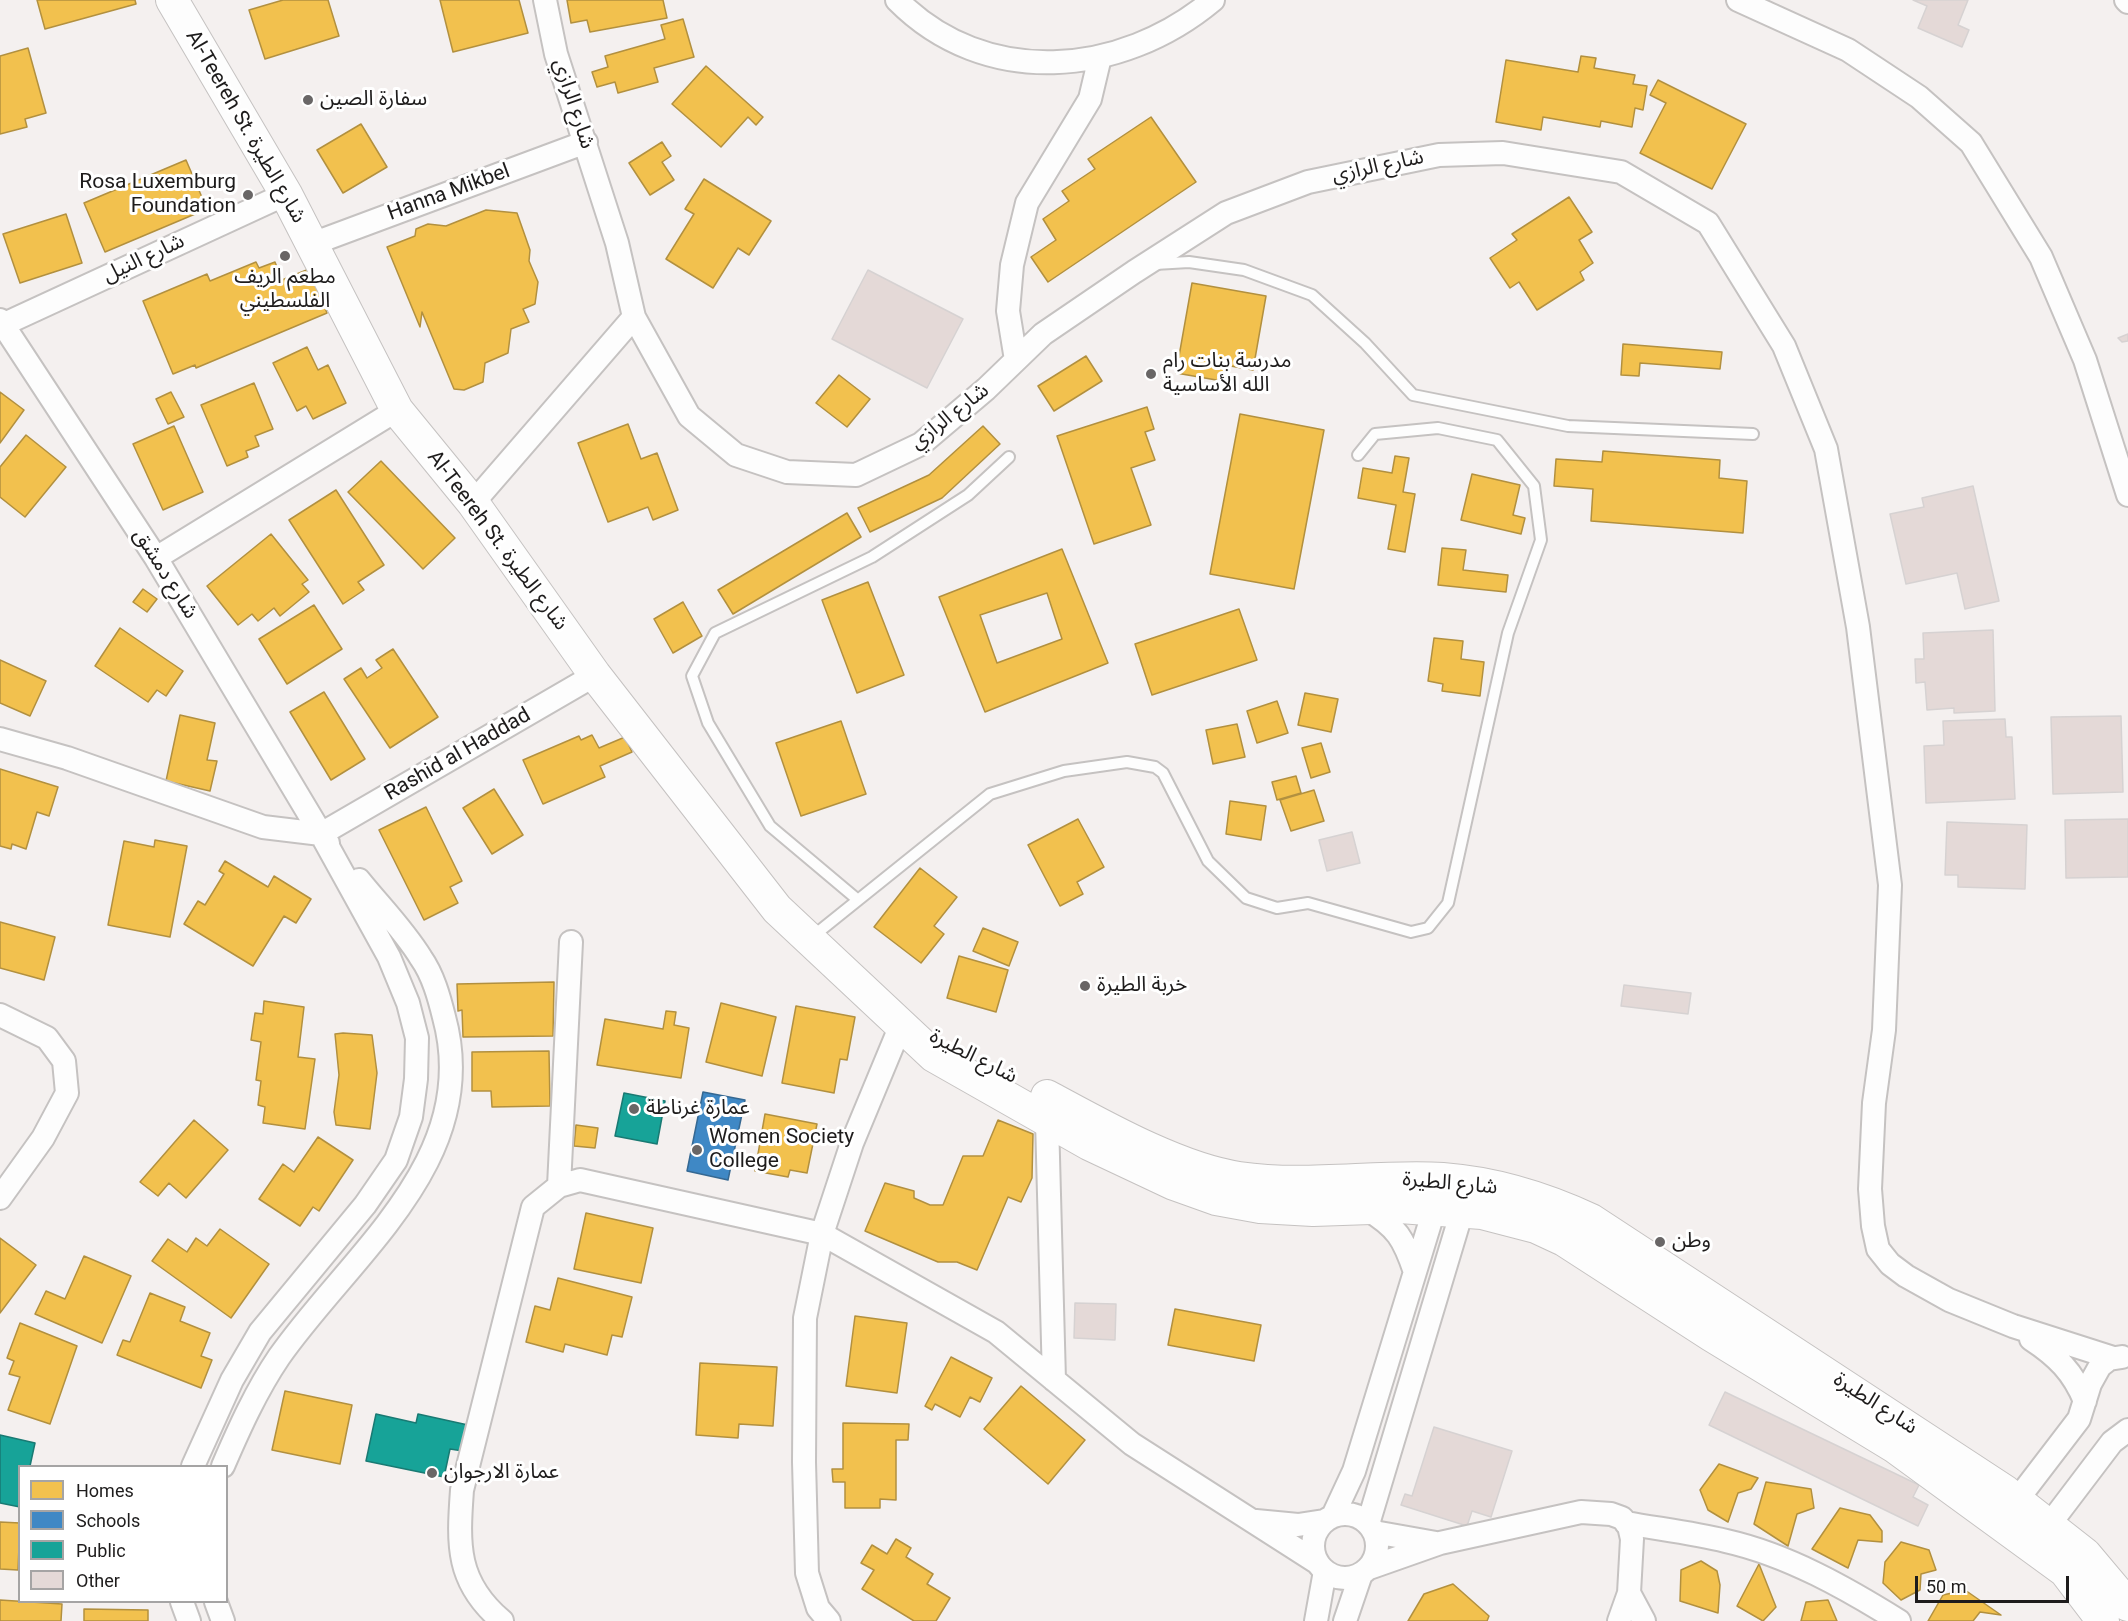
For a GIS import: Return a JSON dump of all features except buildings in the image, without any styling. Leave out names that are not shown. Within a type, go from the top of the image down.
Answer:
[{"type":"main road","name":"Al-Teereh St. شارع الطيرة","points":[[172,0],[286,194],[397,410],[473,502],[595,675],[777,909],[901,1025]]},
{"type":"main road","name":"شارع الطيرة","points":[[901,1025],[934,1056],[1089,1144],[1174,1184],[1216,1199],[1260,1207],[1448,1211],[1507,1218],[1536,1227],[1564,1240],[1711,1335],[1895,1447],[2065,1571],[2103,1621]]},
{"type":"main road","name":"شارع الطيرة","points":[[901,1025],[941,1035],[1082,1115],[1169,1156],[1237,1178],[1297,1182],[1450,1180],[1494,1186],[1548,1200],[1592,1220],[1967,1464],[2085,1554],[2128,1605]]},
{"type":"street","name":"شارع الرازي","points":[[545,0],[556,54],[617,243],[634,317],[689,416],[736,455],[787,472],[856,475],[921,444],[1043,334],[1146,264],[1226,213],[1308,182],[1439,155],[1503,153],[1621,172],[1708,223],[1784,346],[1826,449],[1858,627],[1890,885],[1884,1030],[1874,1103],[1870,1189],[1873,1226],[1878,1249],[1890,1264],[1906,1276],[1949,1299],[2013,1326]]},
{"type":"street","points":[[897,0],[908,11],[951,40],[995,58],[1034,64],[1100,57],[1147,42],[1191,18],[1213,0]]},
{"type":"street","points":[[1738,0],[1848,50],[1919,97],[1971,143],[2041,256],[2085,360],[2128,495]]},
{"type":"street","points":[[1016,360],[1008,311],[1012,265],[1027,202],[1090,99],[1100,57]]},
{"type":"street","name":"Hanna Mikbel","points":[[312,244],[586,142]]},
{"type":"street","name":"شارع النيل","points":[[1,323],[286,194]]},
{"type":"street","points":[[473,502],[634,317]]},
{"type":"street","name":"شارع دمشق","points":[[1,323],[156,558],[321,834]]},
{"type":"street","points":[[156,558],[397,410]]},
{"type":"street","name":"Rashid al Haddad","points":[[321,834],[595,675]]},
{"type":"street","points":[[0,740],[67,758],[263,826],[321,834],[422,958],[438,994],[451,1042],[450,1091],[445,1122],[429,1161],[408,1196],[278,1358],[241,1424],[224,1465]]},
{"type":"street","points":[[194,1465],[232,1380],[260,1332],[364,1205],[396,1160],[411,1117],[416,1080],[417,1038],[408,1003],[389,957],[321,834]]},
{"type":"street","points":[[559,1186],[571,942]]},
{"type":"street","points":[[0,1015],[47,1038],[64,1061],[67,1093],[44,1138],[0,1198]]},
{"type":"street","points":[[829,1621],[818,1608],[807,1573],[804,1462],[805,1318],[822,1234],[852,1143],[901,1025]]},
{"type":"street","points":[[1047,1120],[1054,1380]]},
{"type":"street","points":[[502,1621],[474,1591],[462,1565],[459,1535],[462,1490],[533,1207],[559,1186],[580,1180],[822,1234],[996,1332],[1132,1444],[1339,1578],[1365,1571],[1440,1543],[1581,1512],[1611,1514],[1626,1523],[1726,1541],[1750,1548],[1848,1589],[1899,1621]]},
{"type":"street","points":[[1345,1621],[1365,1571],[1378,1548],[1371,1528],[1448,1211],[1450,1180]]},
{"type":"street","points":[[1367,1209],[1383,1218],[1401,1237],[1415,1272]]},
{"type":"street","points":[[1316,1621],[1322,1567],[1313,1549],[1314,1538],[1329,1519],[1354,1471],[1415,1272],[1448,1211]]},
{"type":"street","points":[[2013,1326],[2123,1356]]},
{"type":"street","points":[[2013,1326],[2052,1352],[2068,1368],[2085,1401]]},
{"type":"street","points":[[2123,1356],[2100,1366],[2079,1419],[2017,1500],[2015,1533],[2049,1525],[2112,1442],[2128,1430]]},
{"type":"street","points":[[1246,1519],[1282,1525],[1353,1515],[1371,1528],[1440,1543]]},
{"type":"street","points":[[1619,1621],[1629,1593],[1632,1539],[1626,1523]]},
{"type":"street","points":[[1629,1593],[1644,1621]]},
{"type":"street","points":[[182,1603],[189,1621]]},
{"type":"street","points":[[216,1603],[223,1621]]},
{"type":"lane","points":[[1146,264],[1189,262],[1244,270],[1312,295],[1365,343],[1413,395],[1568,426],[1753,434]]},
{"type":"lane","points":[[809,939],[990,794],[1064,771],[1127,762],[1155,766],[1163,773],[1208,861],[1246,898],[1277,908],[1308,903],[1411,932],[1428,928],[1448,903],[1508,633],[1541,540],[1534,486],[1497,440],[1438,428],[1375,434],[1358,454]]},
{"type":"lane","points":[[858,900],[770,826],[708,723],[692,676],[715,633],[872,557],[968,495],[1008,457]]},
{"type":"place","name":"سفارة الصين","points":[[308,100]]},
{"type":"place","name":"Rosa Luxemburg Foundation","points":[[248,195]]},
{"type":"place","name":"مطعم الريف الفلسطيني","points":[[285,256]]},
{"type":"place","name":"مدرسة بنات رام الله الأساسية","points":[[1151,374]]},
{"type":"place","name":"خربة الطيرة","points":[[1085,986]]},
{"type":"place","name":"عمارة غرناطة","points":[[634,1109]]},
{"type":"place","name":"Women Society College","points":[[697,1150]]},
{"type":"place","name":"وطن","points":[[1660,1242]]},
{"type":"place","name":"عمارة الارجوان","points":[[432,1473]]}]
